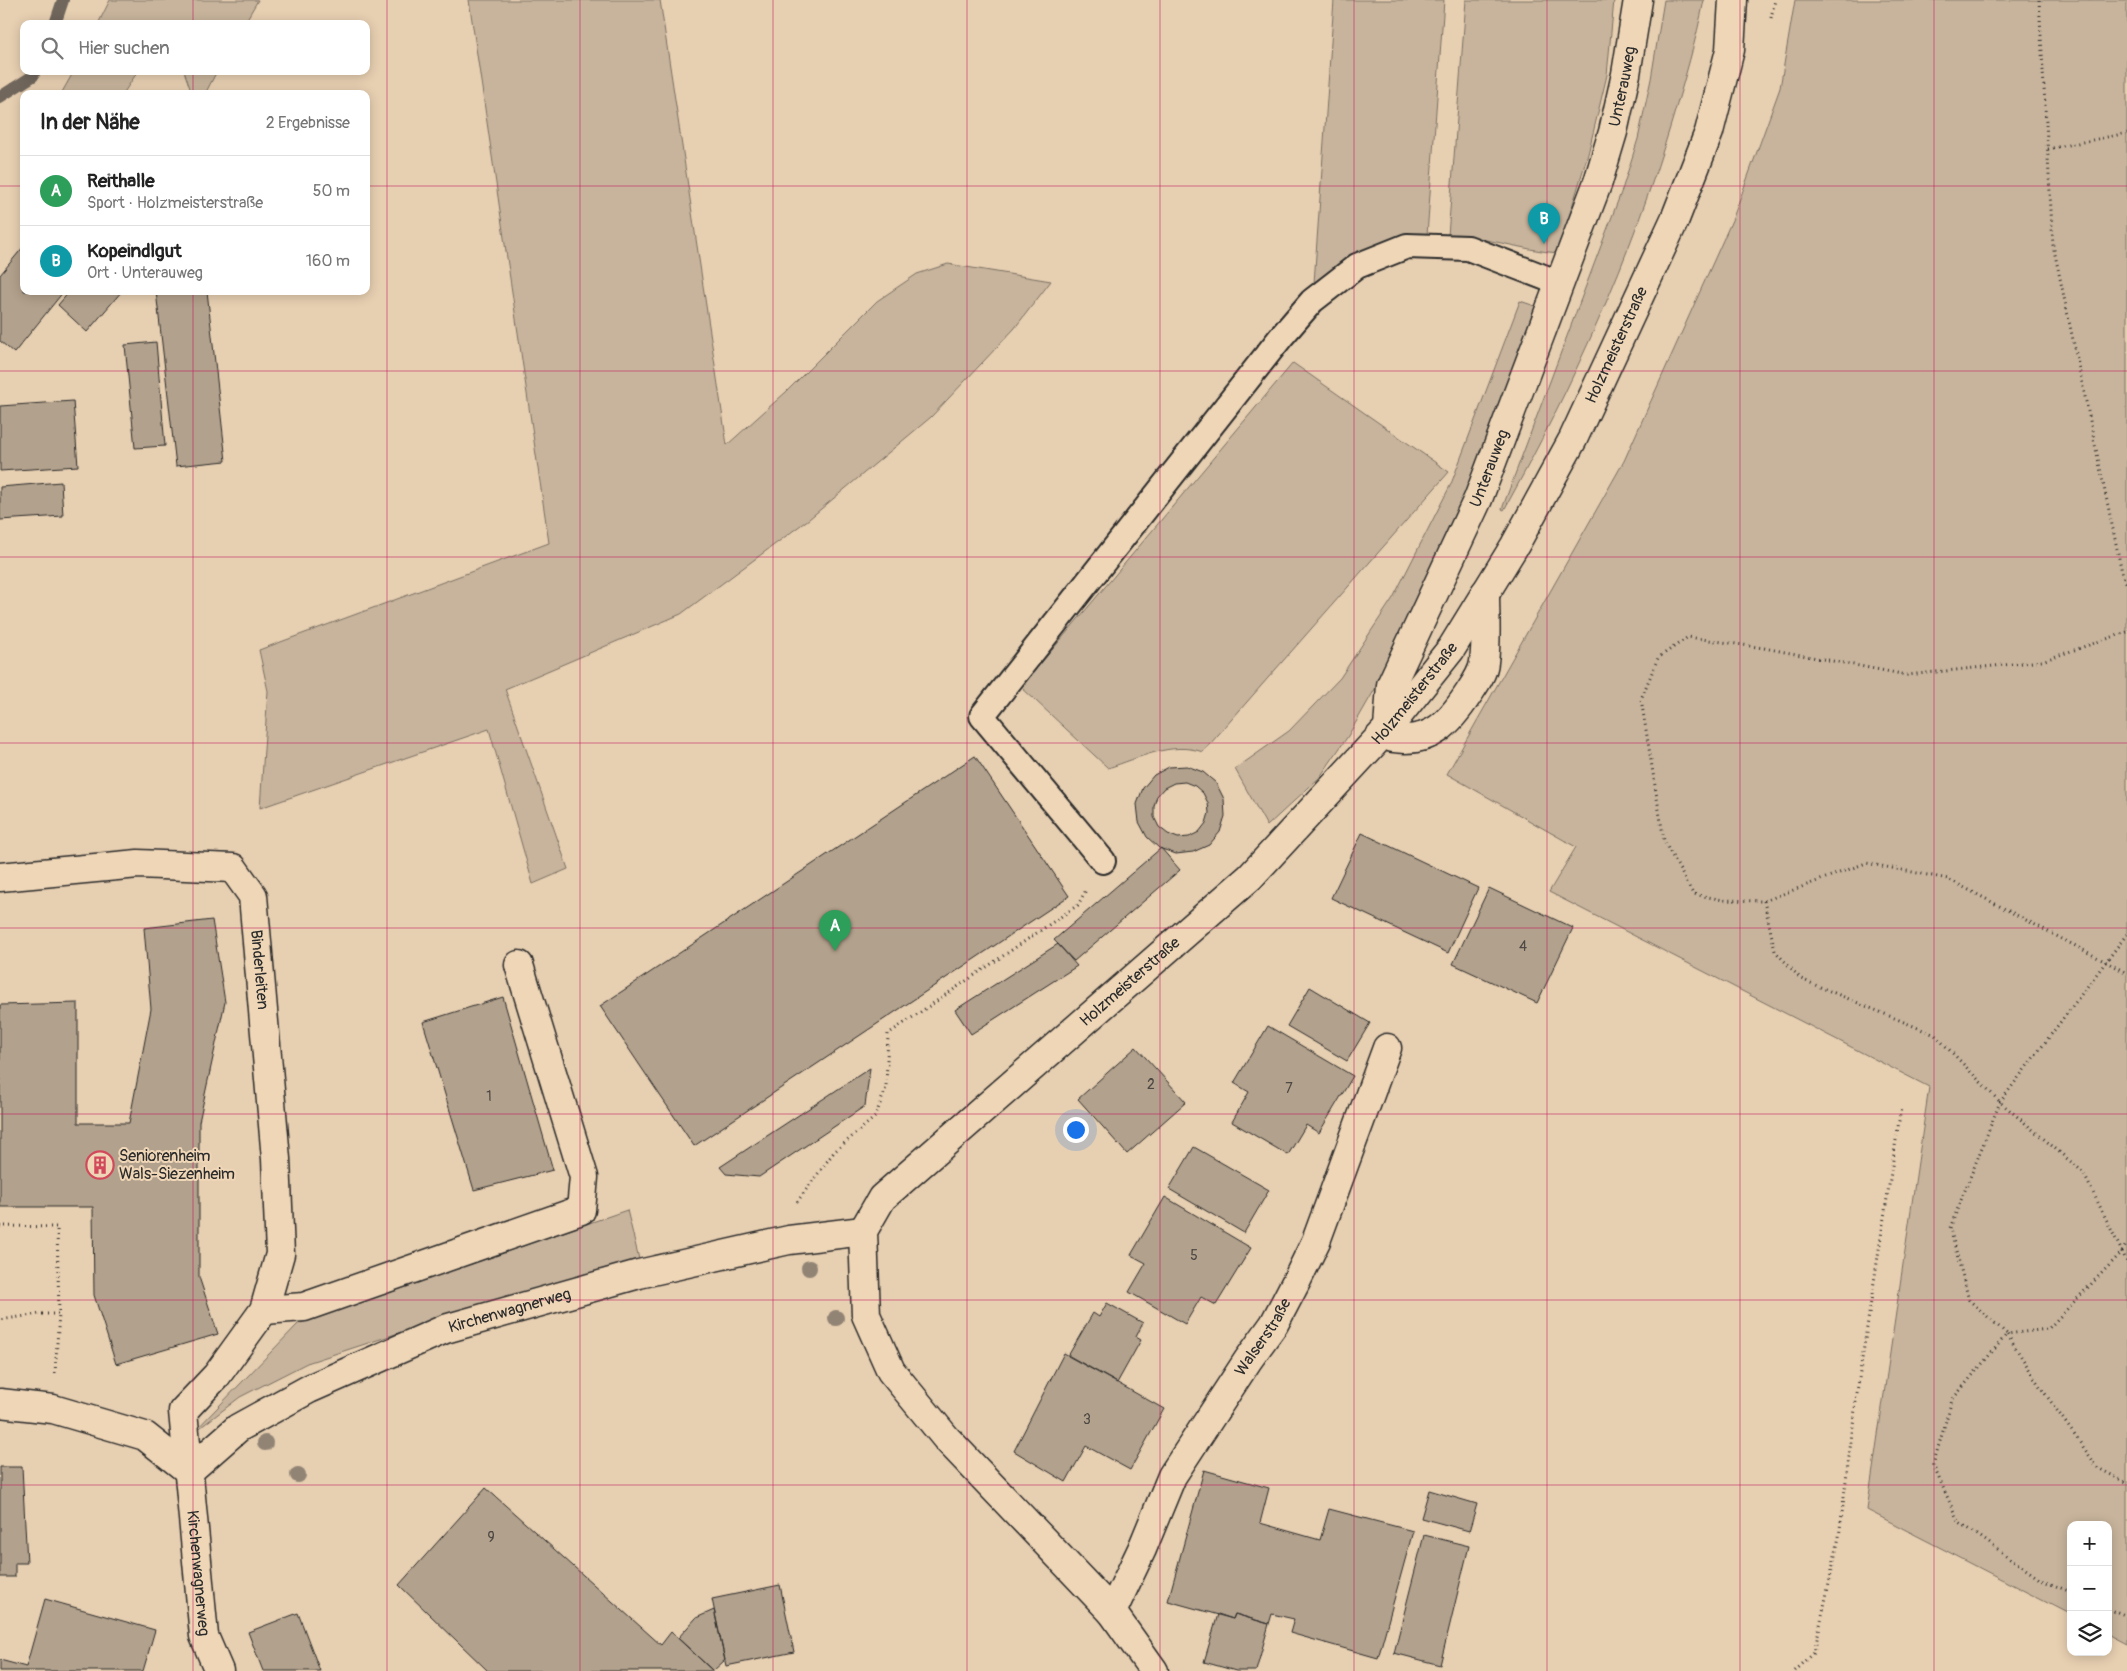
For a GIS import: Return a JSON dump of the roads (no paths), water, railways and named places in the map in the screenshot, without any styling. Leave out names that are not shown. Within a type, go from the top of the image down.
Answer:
[{"type":"street","name":"Unterauweg","points":[[1388,728],[1391,685],[1478,500],[1598,182],[1613,132],[1626,74],[1638,0]]},
{"type":"street","name":"Holzmeisterstraße","points":[[863,1231],[882,1198],[1250,876],[1388,728],[1451,649],[1515,545],[1572,439],[1675,219],[1709,132],[1730,50],[1733,0]]},
{"type":"street","points":[[1388,728],[1393,738],[1409,740],[1424,737],[1439,729],[1454,716],[1476,682],[1484,664],[1485,593]]},
{"type":"street","name":"Binderleiten","points":[[0,877],[138,864],[233,868],[254,896],[276,1159],[280,1254],[264,1310],[217,1376],[183,1411],[189,1471]]},
{"type":"street","points":[[264,1310],[304,1307],[581,1210],[584,1177],[519,965]]},
{"type":"street","name":"Walserstraße","points":[[1112,1612],[1142,1549],[1172,1476],[1248,1360],[1274,1324],[1298,1278],[1316,1241],[1387,1048]]},
{"type":"street","points":[[863,1231],[866,1315],[892,1371],[946,1438],[1112,1612],[1157,1670]]},
{"type":"street","name":"Kirchenwagnerweg","points":[[219,1671],[204,1636],[189,1471],[238,1428],[309,1389],[446,1329],[639,1274],[789,1240],[863,1231]]},
{"type":"street","points":[[0,1403],[53,1409],[145,1436],[189,1471]]},
{"type":"lane","points":[[1103,861],[982,716],[1212,422],[1312,301],[1357,266],[1407,246],[1468,248],[1559,283]]},
{"type":"waterway","points":[[56,20],[63,0]]},
{"type":"waterway","points":[[0,97],[33,75]]},
{"type":"place","name":"Kopeindlgut","points":[[1544,244]]},
{"type":"place","name":"Reithalle","points":[[835,951]]},
{"type":"place","name":"Seniorenheim Wals-Siezenheim","points":[[100,1165]]}]
